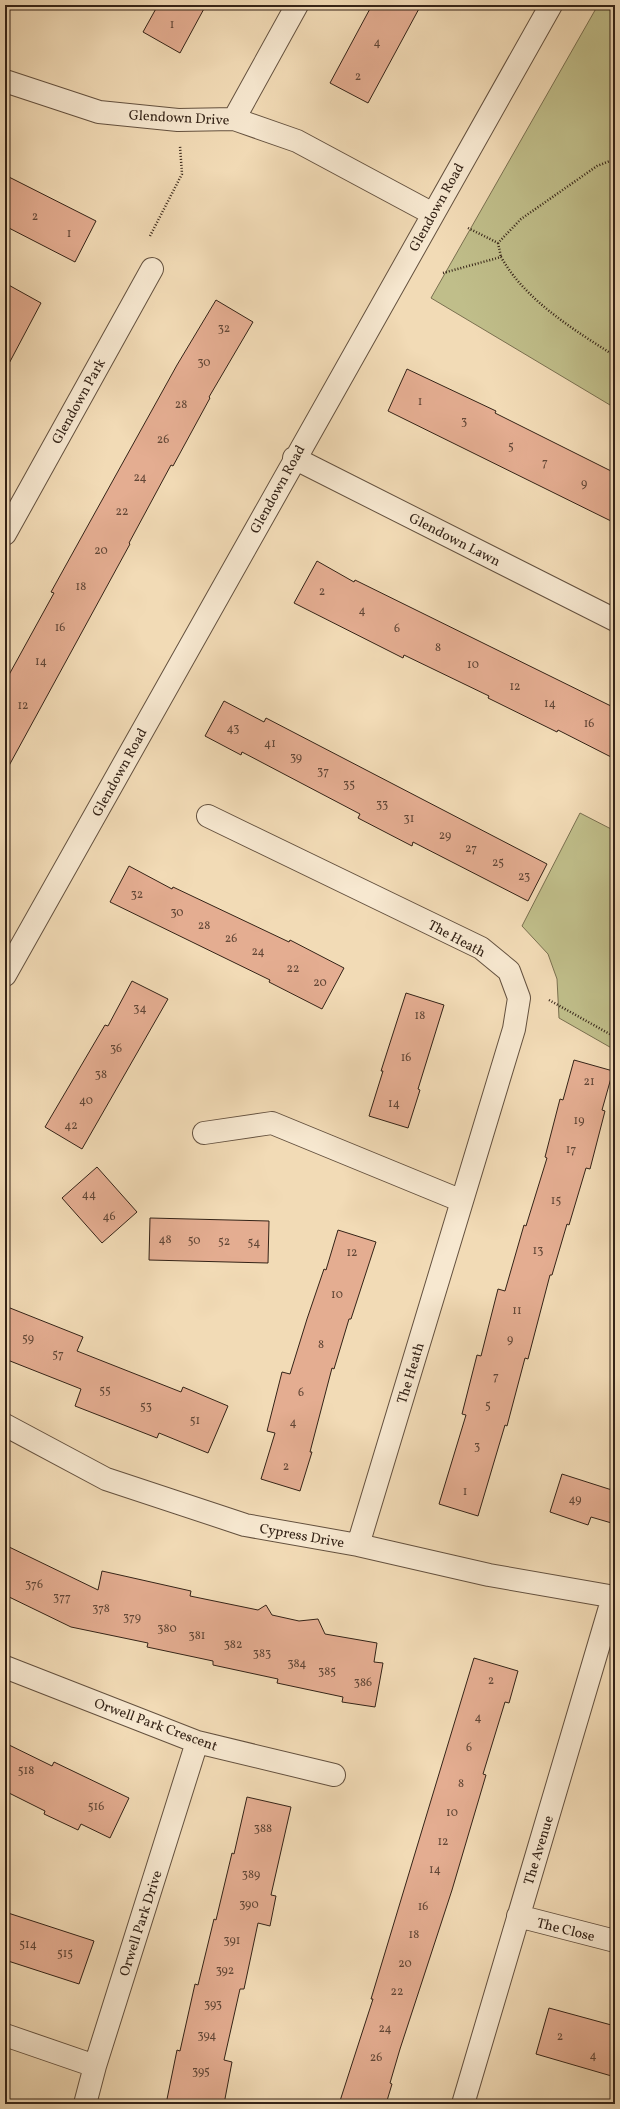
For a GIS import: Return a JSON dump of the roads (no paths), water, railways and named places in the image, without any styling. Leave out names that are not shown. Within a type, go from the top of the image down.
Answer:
[{"type":"street","points":[[234,119],[297,5]]},
{"type":"street","name":"Glendown Road","points":[[5,974],[294,458],[551,5]]},
{"type":"street","name":"Glendown Drive","points":[[5,81],[99,112],[178,120],[234,119],[297,141],[433,214]]},
{"type":"street","name":"Glendown Park","points":[[5,534],[152,269]]},
{"type":"street","name":"Glendown Lawn","points":[[294,458],[615,620]]},
{"type":"street","name":"The Heath","points":[[208,816],[481,948],[509,972],[519,998],[514,1029],[358,1545]]},
{"type":"street","points":[[204,1134],[272,1123],[462,1201]]},
{"type":"street","name":"Cypress Drive","points":[[5,1425],[106,1479],[245,1525],[358,1545],[489,1575],[614,1597]]},
{"type":"street","name":"The Avenue","points":[[463,2104],[614,1597]]},
{"type":"street","name":"Orwell Park Crescent","points":[[5,1667],[198,1742],[334,1775]]},
{"type":"street","name":"Orwell Park Drive","points":[[85,2104],[95,2066],[198,1742]]},
{"type":"street","name":"The Close","points":[[518,1916],[615,1941]]},
{"type":"street","points":[[5,2035],[95,2066]]}]
